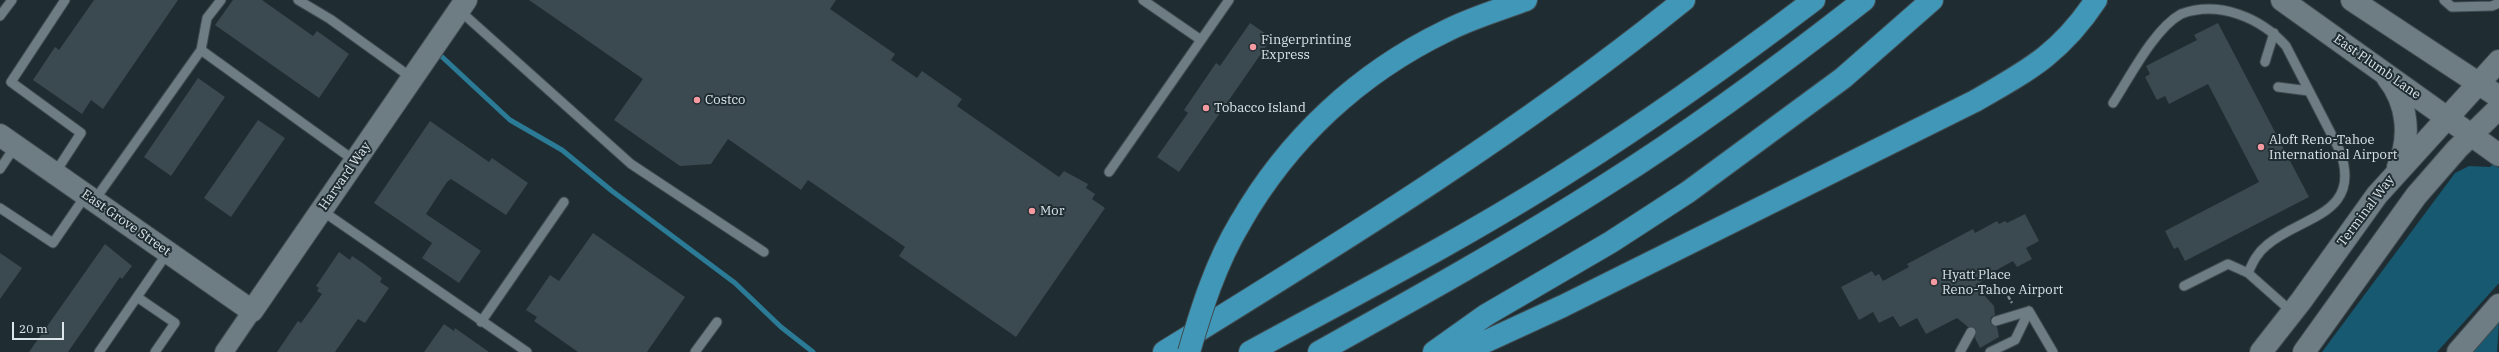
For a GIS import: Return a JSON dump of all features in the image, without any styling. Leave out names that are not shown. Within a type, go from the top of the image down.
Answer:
[{"type":"highway","points":[[1189,352],[1203,304],[1217,268],[1240,223],[1266,182],[1289,152],[1329,110],[1378,69],[1445,31],[1526,0]]},
{"type":"highway","points":[[1164,352],[1400,205],[1576,84],[1684,0]]},
{"type":"highway","points":[[1250,352],[1484,223],[1570,171],[1707,79],[1814,0]]},
{"type":"highway","points":[[1319,352],[1483,259],[1608,184],[1756,82],[1864,0]]},
{"type":"highway","points":[[1434,352],[1486,316],[1610,242],[1688,192],[1843,78],[1932,0]]},
{"type":"highway","points":[[1463,352],[1570,302],[1975,101],[2028,70],[2057,49],[2081,24],[2096,0]]},
{"type":"street","name":"East Plumb Lane","points":[[2282,0],[2448,116],[2499,155]]},
{"type":"street","points":[[2363,3],[2499,97]]},
{"type":"street","name":"Harvard Way","points":[[224,352],[463,5]]},
{"type":"street","name":"Terminal Way","points":[[2261,352],[2292,312],[2358,220],[2397,171],[2499,61]]},
{"type":"street","points":[[2381,70],[2398,94],[2406,122],[2405,147],[2397,171]]},
{"type":"street","points":[[2304,352],[2416,196],[2471,134],[2499,108]]},
{"type":"street","name":"East Grove Street","points":[[8,140],[252,311]]},
{"type":"street","points":[[2458,352],[2499,305]]},
{"type":"lane","points":[[0,16],[12,0]]},
{"type":"lane","points":[[55,173],[81,133],[11,82],[65,0]]},
{"type":"lane","points":[[0,208],[53,243],[90,198],[201,50],[207,18],[221,0]]},
{"type":"lane","points":[[298,0],[330,19],[412,78]]},
{"type":"lane","points":[[1143,0],[1201,40]]},
{"type":"lane","points":[[1110,172],[1229,0]]},
{"type":"lane","points":[[2444,0],[2452,7],[2492,6],[2499,3]]},
{"type":"lane","points":[[463,5],[631,164],[764,252]]},
{"type":"lane","points":[[2113,103],[2152,44],[2166,27],[2180,14],[2195,8],[2211,6],[2235,9],[2274,33],[2286,46],[2340,151],[2345,166],[2346,180],[2332,207],[2324,214],[2268,244],[2256,256],[2248,273]]},
{"type":"lane","points":[[2265,62],[2274,33]]},
{"type":"lane","points":[[201,50],[354,162]]},
{"type":"lane","points":[[2278,87],[2309,91]]},
{"type":"lane","points":[[0,169],[8,140]]},
{"type":"lane","points":[[481,322],[564,202]]},
{"type":"lane","points":[[321,210],[481,322],[527,352]]},
{"type":"lane","points":[[99,352],[168,252]]},
{"type":"lane","points":[[2184,286],[2228,264],[2248,273],[2292,312]]},
{"type":"lane","points":[[137,297],[175,323],[155,352]]},
{"type":"lane","points":[[1996,321],[2029,311]]},
{"type":"lane","points":[[2029,311],[2049,351]]},
{"type":"lane","points":[[1990,352],[2015,340],[2029,311]]},
{"type":"lane","points":[[695,352],[716,322]]},
{"type":"lane","points":[[1960,352],[1971,332]]},
{"type":"shaded area","points":[[2493,164],[2499,168],[2499,283],[2437,352],[2322,352],[2455,173],[2469,166],[2490,167]]},
{"type":"shaded area","points":[[2499,320],[2497,352],[2471,352]]},
{"type":"building","points":[[94,0],[178,0],[103,109],[91,100],[82,114],[33,80],[55,47],[59,50]]},
{"type":"building","points":[[233,0],[262,0],[313,36],[317,31],[349,54],[319,98],[215,25]]},
{"type":"building","points":[[529,0],[836,0],[830,9],[895,54],[891,60],[917,78],[922,71],[962,99],[957,106],[1059,177],[1064,171],[1088,184],[1086,188],[1095,194],[1092,199],[1105,208],[1016,337],[899,256],[905,247],[808,180],[801,190],[728,139],[711,164],[680,166],[614,120],[643,79]]},
{"type":"building","points":[[1250,23],[1272,38],[1179,172],[1157,157],[1188,113],[1184,110],[1216,63],[1220,66]]},
{"type":"building","name":"Aloft Reno-Tahoe International Airport","points":[[2218,23],[2309,197],[2185,261],[2178,247],[2174,249],[2165,231],[2259,182],[2208,84],[2169,104],[2165,96],[2157,100],[2145,77],[2150,74],[2146,66],[2197,40],[2194,35]]},
{"type":"building","points":[[198,78],[225,97],[171,176],[144,157]]},
{"type":"building","points":[[258,120],[285,138],[231,217],[204,198]]},
{"type":"building","points":[[430,121],[489,162],[492,158],[528,183],[506,215],[451,179],[447,182],[426,214],[481,251],[459,283],[422,258],[432,243],[374,203]]},
{"type":"building","name":"Hyatt Place Reno-Tahoe Airport","points":[[2025,214],[2039,241],[2026,248],[2032,259],[2017,267],[2013,261],[1984,277],[1986,279],[1975,285],[1994,306],[1995,315],[1991,317],[1990,322],[1997,327],[1999,337],[1980,348],[1975,338],[1976,329],[1968,327],[1957,318],[1926,334],[1917,318],[1900,327],[1893,316],[1879,323],[1873,312],[1859,320],[1841,287],[1872,271],[1875,276],[1879,274],[1883,281],[1909,267],[1907,264],[1973,229],[1975,233],[1997,221],[1999,224],[2005,221],[2007,223]]},
{"type":"building","points":[[593,233],[685,297],[647,352],[578,352],[534,321],[537,317],[526,310],[550,275],[559,281]]},
{"type":"building","points":[[105,244],[132,266],[122,279],[120,277],[68,352],[29,352]]},
{"type":"building","points":[[339,252],[350,260],[352,256],[364,264],[382,278],[380,282],[389,288],[365,323],[358,319],[335,352],[277,352],[298,321],[301,323],[322,294],[317,291],[319,288],[316,286]]},
{"type":"building","points":[[0,253],[22,268],[0,299]]},
{"type":"building","points":[[444,324],[454,331],[455,328],[489,352],[424,352]]},
{"type":"waterway","points":[[439,54],[510,120],[562,150],[612,191],[735,283],[781,327],[813,352]]},
{"type":"place","name":"Fingerprinting Express","points":[[1253,47]]},
{"type":"place","name":"Costco","points":[[697,100]]},
{"type":"place","name":"Tobacco Island","points":[[1206,108]]},
{"type":"place","name":"Aloft Reno-Tahoe International Airport","points":[[2261,147]]},
{"type":"place","name":"Mor","points":[[1032,211]]},
{"type":"place","name":"Hyatt Place Reno-Tahoe Airport","points":[[1934,282]]}]
